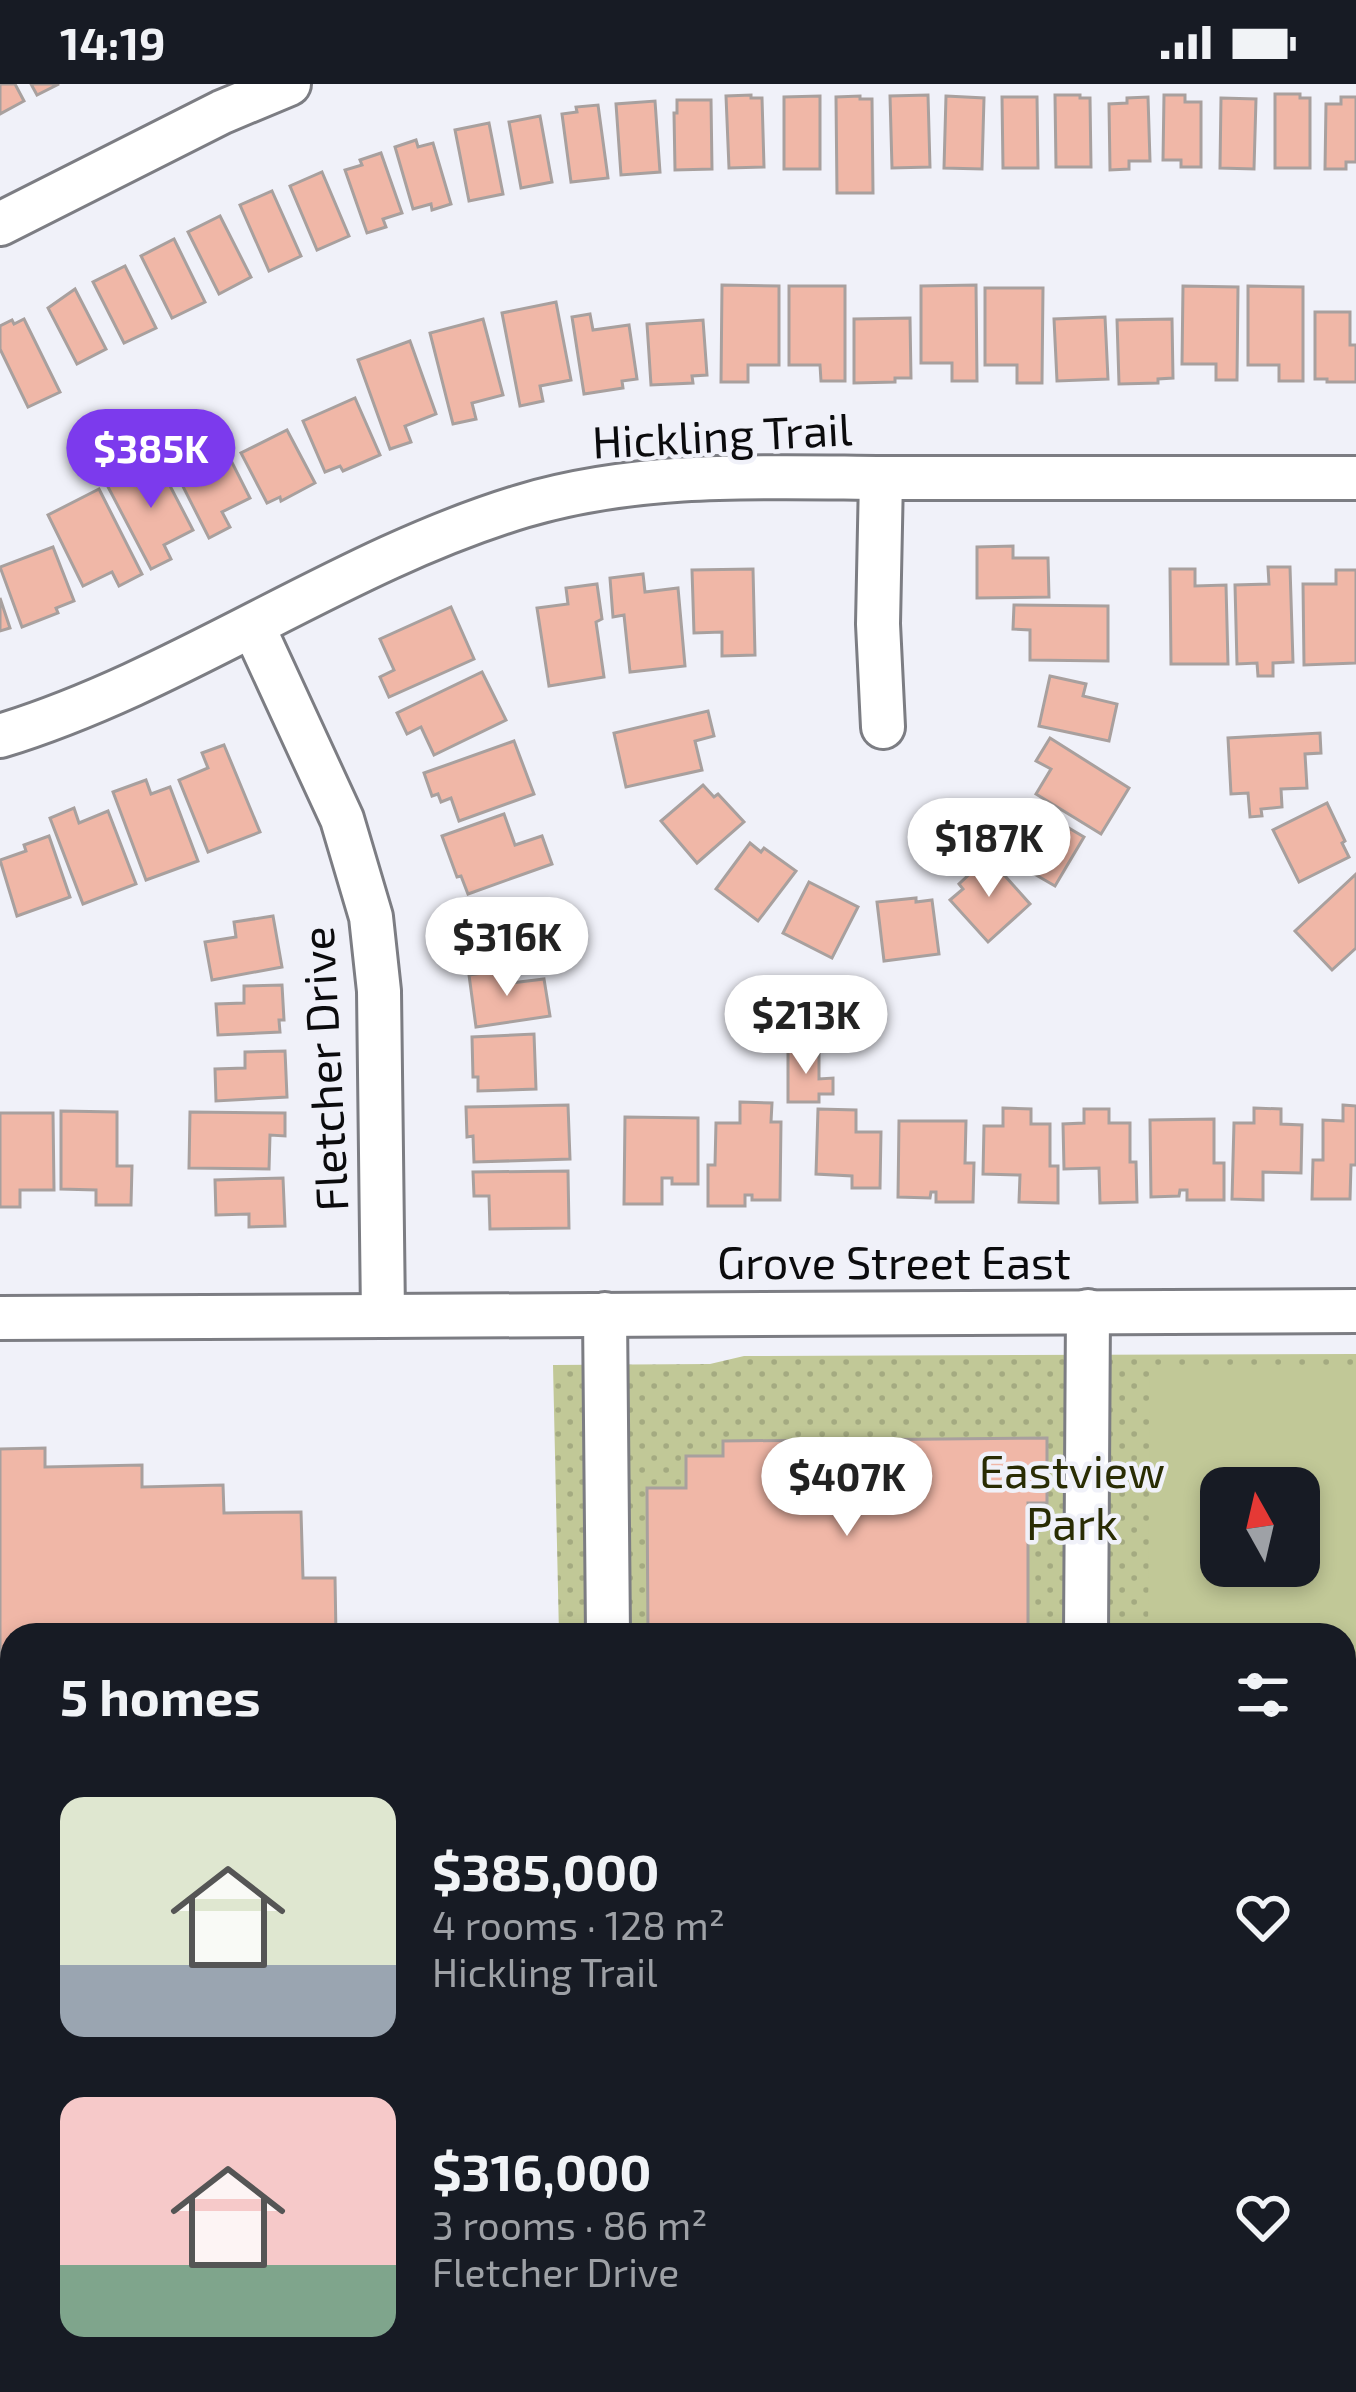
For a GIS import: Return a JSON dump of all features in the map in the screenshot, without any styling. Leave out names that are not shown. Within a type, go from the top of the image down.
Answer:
[{"type":"street","points":[[0,224],[222,112],[289,84]]},
{"type":"street","name":"Hickling Trail","points":[[0,736],[122,689],[461,526],[585,490],[661,480],[765,475],[1356,478]]},
{"type":"street","points":[[881,478],[878,624],[883,727]]},
{"type":"street","name":"Fletcher Drive","points":[[253,626],[342,819],[371,916],[379,992],[383,1315]]},
{"type":"street","points":[[1086,1623],[1088,1311]]},
{"type":"street","name":"Grove Street East","points":[[0,1318],[1356,1311]]},
{"type":"street","points":[[605,1314],[608,1623]]},
{"type":"green space","name":"Eastview Park","points":[[1356,1354],[1356,1623],[559,1623],[553,1365],[710,1364],[744,1356]]},
{"type":"green space","points":[[1150,1370],[1356,1370],[1356,1623],[1148,1623]]},
{"type":"building","points":[[0,84],[15,84],[24,101],[0,114]]},
{"type":"building","points":[[31,84],[59,84],[37,95]]},
{"type":"building","points":[[1275,94],[1310,98],[1310,168],[1275,168]]},
{"type":"building","points":[[928,95],[930,167],[892,168],[890,96]]},
{"type":"building","points":[[1055,95],[1090,98],[1091,167],[1056,167]]},
{"type":"building","points":[[1164,95],[1185,95],[1185,102],[1201,102],[1201,167],[1181,167],[1181,160],[1163,160]]},
{"type":"building","points":[[726,96],[762,98],[764,167],[729,168]]},
{"type":"building","points":[[820,96],[820,169],[784,169],[784,97]]},
{"type":"building","points":[[946,96],[984,98],[982,169],[944,168]]},
{"type":"building","points":[[836,97],[872,99],[873,193],[837,193]]},
{"type":"building","points":[[1002,97],[1037,97],[1038,168],[1003,168]]},
{"type":"building","points":[[1148,97],[1150,161],[1129,161],[1129,169],[1110,170],[1109,104]]},
{"type":"building","points":[[1341,97],[1356,97],[1356,162],[1346,162],[1346,169],[1325,169],[1326,104],[1341,104]]},
{"type":"building","points":[[1221,98],[1256,99],[1254,169],[1220,168]]},
{"type":"building","points":[[677,100],[711,100],[712,169],[675,170]]},
{"type":"building","points":[[655,101],[660,172],[621,175],[616,104]]},
{"type":"building","points":[[598,105],[608,178],[571,182],[562,114]]},
{"type":"building","points":[[540,116],[552,182],[521,188],[509,122]]},
{"type":"building","points":[[489,123],[503,194],[469,201],[455,130]]},
{"type":"building","points":[[416,140],[418,147],[433,143],[451,204],[413,209],[395,147]]},
{"type":"building","points":[[381,153],[402,213],[383,219],[386,227],[367,233],[345,170]]},
{"type":"building","points":[[322,172],[349,236],[317,250],[290,186]]},
{"type":"building","points":[[272,191],[301,256],[269,271],[240,205]]},
{"type":"building","points":[[220,216],[251,277],[219,294],[188,232]]},
{"type":"building","points":[[174,239],[205,302],[172,318],[141,256]]},
{"type":"building","points":[[125,266],[156,328],[124,343],[93,282]]},
{"type":"building","points":[[722,285],[779,286],[779,365],[748,365],[748,382],[721,382]]},
{"type":"building","points":[[976,285],[977,381],[952,381],[952,363],[921,363],[921,286]]},
{"type":"building","points":[[789,286],[845,286],[845,381],[821,381],[820,365],[789,365]]},
{"type":"building","points":[[1183,286],[1238,287],[1237,380],[1216,380],[1216,364],[1182,364]]},
{"type":"building","points":[[1248,286],[1303,287],[1303,381],[1279,381],[1279,365],[1248,365]]},
{"type":"building","points":[[985,288],[1043,288],[1042,383],[1017,383],[1017,365],[985,365]]},
{"type":"building","points":[[75,289],[106,349],[77,364],[48,308]]},
{"type":"building","points":[[556,302],[571,380],[540,386],[543,401],[520,406],[502,313]]},
{"type":"building","points":[[1315,312],[1350,312],[1356,382],[1315,379]]},
{"type":"building","points":[[590,314],[593,330],[629,325],[637,379],[622,381],[623,388],[584,394],[572,317]]},
{"type":"building","points":[[1105,317],[1108,379],[1057,381],[1054,319]]},
{"type":"building","points":[[910,318],[911,378],[854,383],[854,319]]},
{"type":"building","points":[[24,319],[60,392],[28,407],[0,349],[0,326]]},
{"type":"building","points":[[483,319],[503,395],[472,403],[476,419],[453,424],[430,333]]},
{"type":"building","points":[[1172,319],[1173,378],[1119,384],[1117,320]]},
{"type":"building","points":[[703,320],[707,375],[692,376],[693,383],[651,385],[647,324]]},
{"type":"building","points":[[410,341],[436,414],[405,426],[411,442],[390,449],[358,360]]},
{"type":"building","points":[[355,398],[380,455],[343,471],[340,466],[325,472],[303,421]]},
{"type":"building","points":[[208,415],[250,498],[222,512],[230,527],[209,538],[159,439]]},
{"type":"building","points":[[287,430],[315,483],[267,503],[241,453]]},
{"type":"building","points":[[156,459],[193,530],[164,545],[171,559],[151,569],[107,485]]},
{"type":"building","points":[[99,489],[142,574],[119,586],[112,572],[83,586],[48,515]]},
{"type":"building","points":[[1013,546],[1013,558],[1048,558],[1049,597],[977,598],[977,547]]},
{"type":"building","points":[[53,547],[74,601],[22,627],[0,567]]},
{"type":"building","points":[[1268,567],[1290,567],[1293,662],[1273,663],[1273,676],[1258,676],[1257,663],[1237,664],[1235,585],[1269,584]]},
{"type":"building","points":[[753,569],[755,655],[722,656],[722,632],[694,633],[692,570]]},
{"type":"building","points":[[1170,569],[1195,569],[1195,586],[1226,585],[1228,664],[1171,664]]},
{"type":"building","points":[[1336,570],[1356,570],[1356,663],[1304,665],[1303,584],[1336,584]]},
{"type":"building","points":[[643,574],[645,592],[678,588],[685,666],[630,672],[624,615],[613,617],[610,578]]},
{"type":"building","points":[[597,584],[602,619],[596,622],[604,677],[549,686],[537,608],[568,604],[566,588]]},
{"type":"building","points":[[0,598],[10,628],[0,631]]},
{"type":"building","points":[[1014,605],[1108,606],[1108,661],[1030,660],[1030,630],[1013,629]]},
{"type":"building","points":[[451,607],[474,659],[389,697],[380,677],[394,670],[380,639]]},
{"type":"building","points":[[482,672],[506,720],[434,755],[421,727],[407,734],[397,713]]},
{"type":"building","points":[[1050,676],[1086,684],[1083,696],[1117,704],[1109,741],[1039,726]]},
{"type":"building","points":[[708,711],[714,736],[695,741],[702,770],[626,787],[614,733]]},
{"type":"building","points":[[1320,733],[1321,753],[1305,754],[1307,788],[1281,789],[1282,807],[1261,809],[1262,816],[1250,817],[1248,793],[1231,794],[1228,738]]},
{"type":"building","points":[[1050,738],[1129,788],[1101,834],[1036,794],[1051,769],[1036,761]]},
{"type":"building","points":[[514,741],[534,794],[459,821],[451,798],[441,802],[438,794],[432,796],[424,773]]},
{"type":"building","points":[[224,745],[260,832],[208,852],[179,780],[208,768],[202,753]]},
{"type":"building","points":[[146,780],[151,794],[170,787],[198,861],[146,880],[113,792]]},
{"type":"building","points":[[703,785],[744,822],[697,863],[661,821]]},
{"type":"building","points":[[1327,803],[1349,857],[1299,882],[1273,830]]},
{"type":"building","points":[[1030,805],[1084,837],[1055,886],[1005,857]]},
{"type":"building","points":[[74,808],[79,823],[108,811],[136,884],[83,904],[50,818]]},
{"type":"building","points":[[504,814],[515,845],[542,836],[552,864],[468,894],[442,836]]},
{"type":"building","points":[[49,836],[70,897],[17,916],[0,860]]},
{"type":"building","points":[[750,843],[796,871],[758,921],[716,889]]},
{"type":"building","points":[[988,857],[1030,904],[988,942],[950,900],[963,889],[959,884]]},
{"type":"building","points":[[1356,874],[1356,948],[1332,970],[1295,931]]},
{"type":"building","points":[[809,882],[858,907],[832,958],[783,933]]},
{"type":"building","points":[[916,898],[916,902],[932,900],[939,954],[884,961],[877,902]]},
{"type":"building","points":[[535,900],[537,915],[549,914],[551,934],[469,941],[465,906]]},
{"type":"building","points":[[273,916],[282,967],[212,980],[205,942],[236,937],[234,922]]},
{"type":"building","points":[[510,969],[511,983],[544,979],[550,1016],[476,1027],[469,975]]},
{"type":"building","points":[[282,985],[280,1032],[218,1035],[216,1004],[244,1003],[244,986]]},
{"type":"building","points":[[534,1034],[536,1089],[478,1091],[472,1037]]},
{"type":"building","points":[[788,1050],[819,1050],[819,1079],[833,1078],[833,1094],[819,1094],[819,1102],[788,1102]]},
{"type":"building","points":[[285,1051],[287,1097],[216,1101],[215,1069],[245,1068],[245,1052]]},
{"type":"building","points":[[740,1102],[772,1103],[771,1122],[781,1122],[780,1200],[752,1200],[752,1195],[745,1195],[745,1206],[708,1206],[708,1165],[715,1165],[716,1123],[740,1123]]},
{"type":"building","points":[[568,1105],[570,1159],[474,1162],[466,1107]]},
{"type":"building","points":[[1343,1105],[1356,1106],[1356,1165],[1351,1165],[1350,1199],[1312,1199],[1313,1160],[1323,1160],[1323,1120],[1343,1121]]},
{"type":"building","points":[[1003,1108],[1031,1109],[1031,1124],[1050,1124],[1050,1166],[1058,1166],[1058,1203],[1019,1202],[1020,1175],[983,1174],[984,1126],[1003,1126]]},
{"type":"building","points":[[1254,1108],[1281,1109],[1281,1124],[1302,1125],[1301,1173],[1263,1172],[1263,1200],[1232,1199],[1234,1123],[1254,1123]]},
{"type":"building","points":[[818,1109],[856,1110],[856,1132],[881,1132],[880,1188],[852,1188],[852,1176],[816,1174]]},
{"type":"building","points":[[1084,1109],[1109,1109],[1109,1123],[1130,1123],[1137,1202],[1100,1203],[1099,1168],[1064,1169],[1063,1124],[1084,1123]]},
{"type":"building","points":[[61,1111],[117,1112],[117,1166],[132,1166],[131,1205],[96,1205],[96,1190],[61,1189]]},
{"type":"building","points":[[190,1112],[285,1113],[285,1136],[270,1135],[269,1169],[189,1168]]},
{"type":"building","points":[[0,1113],[53,1113],[54,1190],[20,1190],[20,1207],[0,1207]]},
{"type":"building","points":[[625,1117],[698,1118],[698,1184],[672,1184],[672,1178],[662,1178],[662,1204],[624,1204]]},
{"type":"building","points":[[1214,1119],[1214,1163],[1224,1163],[1224,1200],[1187,1200],[1187,1190],[1180,1190],[1179,1196],[1151,1197],[1150,1120]]},
{"type":"building","points":[[899,1121],[966,1121],[965,1163],[974,1163],[973,1202],[936,1202],[936,1192],[930,1198],[898,1197]]},
{"type":"building","points":[[568,1171],[569,1228],[490,1229],[489,1196],[474,1196],[473,1172]]},
{"type":"building","points":[[283,1178],[285,1226],[249,1227],[249,1214],[216,1215],[215,1180]]},
{"type":"building","points":[[1047,1438],[1047,1503],[1028,1503],[1028,1623],[648,1623],[647,1488],[686,1488],[686,1456],[723,1456],[723,1441]]},
{"type":"building","points":[[45,1448],[45,1467],[142,1465],[142,1487],[223,1485],[224,1513],[301,1512],[303,1578],[335,1578],[336,1623],[0,1623],[0,1449]]}]
